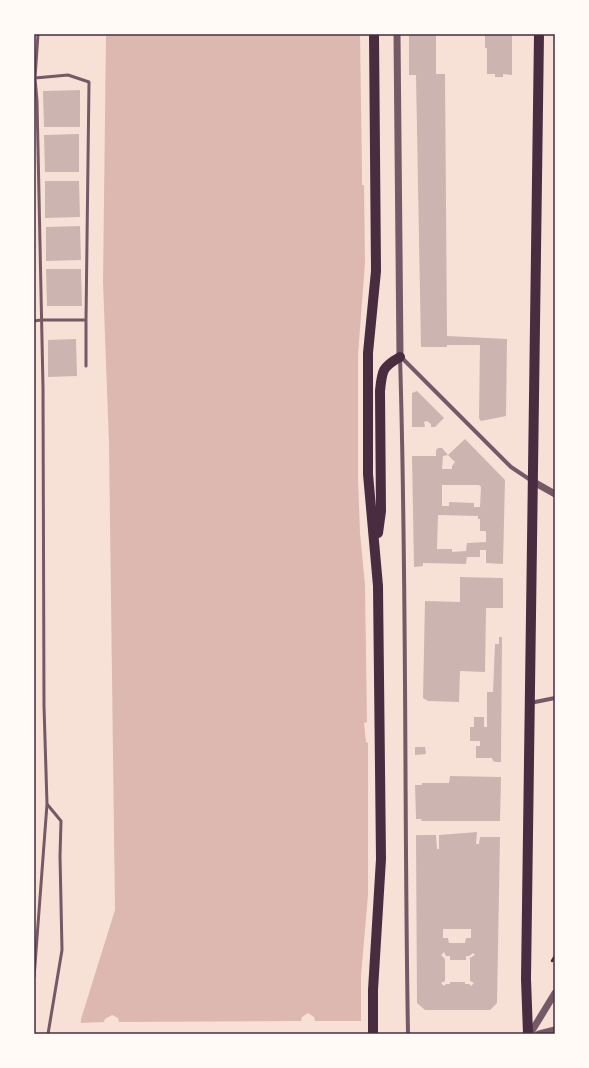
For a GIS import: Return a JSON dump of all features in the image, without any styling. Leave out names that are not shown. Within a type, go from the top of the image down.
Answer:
[{"type":"main road","points":[[373,1034],[373,982],[381,859],[378,586],[368,474],[368,353],[376,271],[374,34]]},
{"type":"main road","points":[[529,1034],[526,983],[539,34]]},
{"type":"main road","points":[[375,552],[381,511],[380,391],[382,372],[389,363],[400,357]]},
{"type":"street","points":[[397,34],[406,727],[406,925],[408,1034]]},
{"type":"street","points":[[400,357],[511,467],[532,482],[555,494]]},
{"type":"street","points":[[529,703],[555,698]]},
{"type":"street","points":[[529,1034],[555,993]]},
{"type":"street","points":[[539,1034],[555,1030]]},
{"type":"lane","points":[[34,978],[47,804],[44,698],[43,393],[37,109],[35,78],[38,34]]},
{"type":"lane","points":[[35,78],[68,75],[89,82],[86,366]]},
{"type":"lane","points":[[34,321],[86,320]]},
{"type":"lane","points":[[47,804],[61,821],[60,856],[62,950],[48,1034]]},
{"type":"path","points":[[552,961],[555,956]]},
{"type":"shaded area","points":[[106,34],[360,34],[362,185],[364,185],[365,263],[358,355],[358,478],[360,533],[365,585],[367,722],[364,723],[366,742],[368,743],[368,895],[361,976],[361,1034],[80,1034],[81,1019],[115,910],[109,443],[103,282]]},
{"type":"pier","points":[[308,1013],[314,1017],[315,1021],[363,1021],[363,1034],[78,1034],[79,1023],[104,1022],[105,1019],[112,1015],[118,1018],[119,1022],[301,1021],[302,1017]]},
{"type":"building","points":[[409,34],[436,34],[436,74],[445,74],[447,336],[507,339],[506,416],[481,421],[479,418],[480,345],[421,347],[416,75],[409,75]]},
{"type":"building","points":[[485,34],[512,34],[512,75],[503,74],[503,77],[495,77],[495,74],[487,74],[487,48],[485,48]]},
{"type":"building","points":[[80,90],[80,127],[44,127],[43,91]]},
{"type":"building","points":[[79,134],[79,172],[45,172],[44,135]]},
{"type":"building","points":[[45,181],[79,181],[80,217],[45,218]]},
{"type":"building","points":[[80,226],[81,260],[46,261],[46,227]]},
{"type":"building","points":[[46,269],[81,269],[82,306],[47,306]]},
{"type":"building","points":[[76,339],[77,376],[48,377],[48,340]]},
{"type":"building","points":[[417,391],[444,418],[435,427],[431,427],[431,424],[427,421],[424,422],[425,427],[412,427],[412,393]]},
{"type":"building","points":[[465,439],[505,480],[503,564],[486,563],[486,550],[480,550],[480,557],[467,557],[466,564],[423,563],[423,566],[414,567],[412,456],[436,456],[436,450],[438,448],[442,448],[448,455]],"holes":[[[448,455],[455,462],[452,469],[442,469],[443,456]],[[442,485],[479,485],[481,487],[480,507],[474,507],[474,503],[449,502],[449,506],[442,506]],[[438,515],[478,516],[478,519],[480,519],[480,531],[486,531],[486,542],[467,543],[466,551],[452,552],[452,549],[437,549]]]},
{"type":"building","points":[[460,577],[503,578],[503,608],[486,608],[485,672],[460,671],[459,702],[428,701],[423,698],[425,601],[460,602]]},
{"type":"building","points":[[499,637],[502,637],[501,762],[496,762],[493,761],[492,758],[476,758],[476,746],[480,746],[480,741],[470,741],[470,727],[474,727],[474,717],[484,717],[484,727],[487,727],[487,692],[493,692],[495,644],[499,644]]},
{"type":"building","points":[[415,747],[425,747],[426,754],[415,755]]},
{"type":"building","points":[[450,776],[501,777],[500,821],[421,821],[422,819],[416,819],[415,785],[422,785],[422,783],[449,783]]},
{"type":"building","points":[[477,832],[476,844],[479,844],[480,837],[500,837],[497,1003],[490,1010],[425,1010],[417,1003],[416,835],[436,835],[437,849],[439,849],[439,835]],"holes":[[[443,929],[471,929],[471,938],[466,938],[465,943],[449,943],[448,938],[443,938]],[[444,952],[446,956],[450,956],[450,960],[466,960],[466,956],[473,953],[475,955],[470,958],[470,981],[474,983],[471,986],[469,984],[465,984],[465,982],[450,982],[450,984],[446,984],[444,986],[441,983],[445,981],[445,959],[441,955]]]}]
